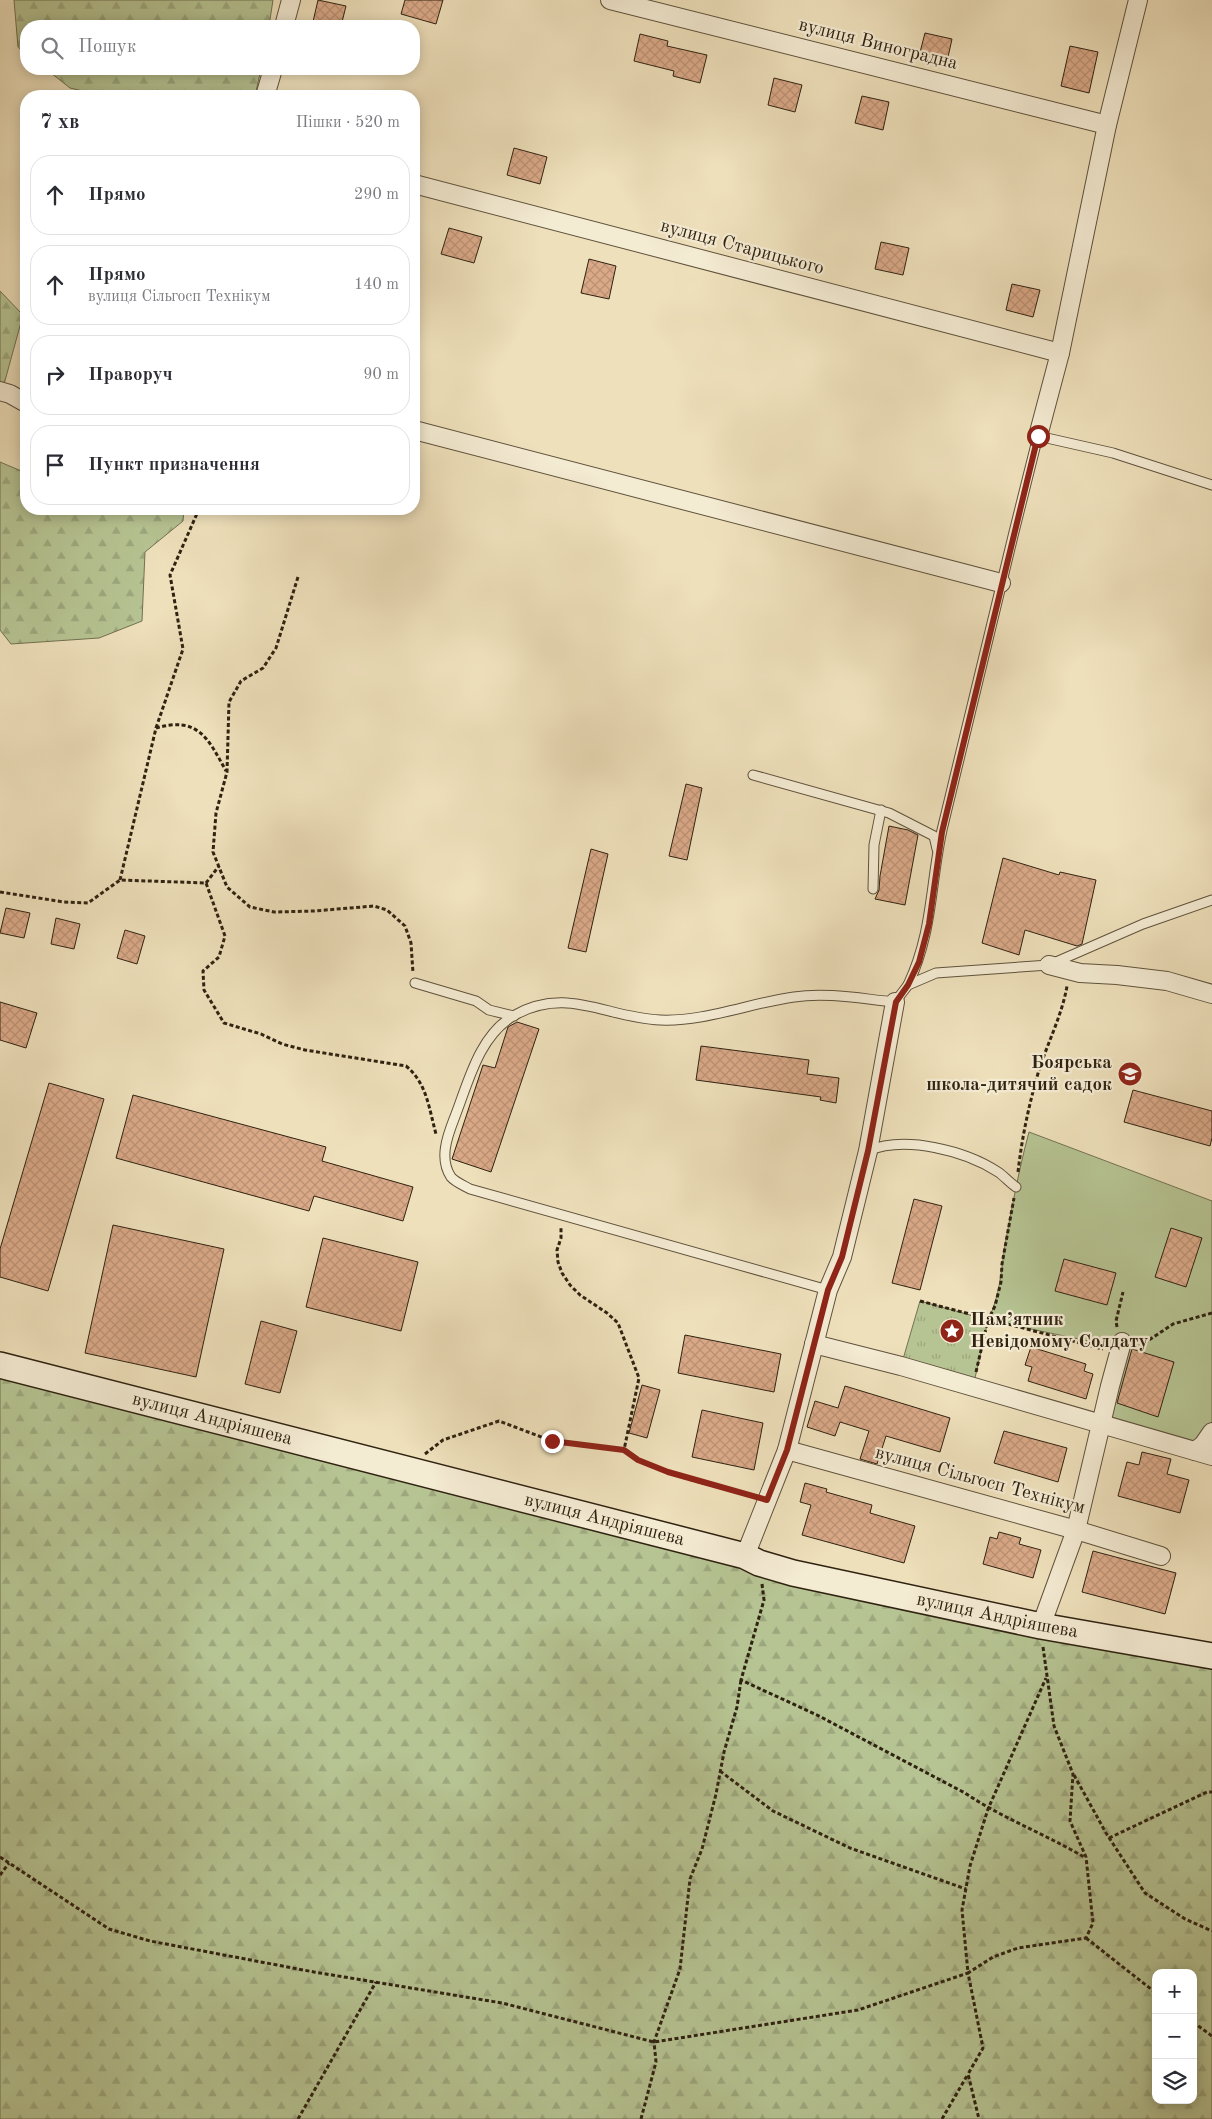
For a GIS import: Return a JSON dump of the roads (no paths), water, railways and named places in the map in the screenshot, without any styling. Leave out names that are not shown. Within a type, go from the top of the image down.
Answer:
[{"type":"street","points":[[286,20],[291,0]]},
{"type":"street","name":"вулиця Виноградна","points":[[610,0],[1106,124]]},
{"type":"street","points":[[1038,436],[1060,353],[1106,124],[1138,0]]},
{"type":"street","points":[[267,90],[271,75]]},
{"type":"street","name":"вулиця Старицького","points":[[420,186],[1060,353]]},
{"type":"street","points":[[0,392],[10,394],[20,400]]},
{"type":"street","points":[[420,432],[1001,583]]},
{"type":"street","points":[[1049,965],[1080,972],[1167,982],[1212,994]]},
{"type":"street","points":[[752,1560],[767,1500],[787,1450],[828,1290],[842,1257],[868,1151],[896,1002]]},
{"type":"street","points":[[814,1344],[901,1366],[1212,1456]]},
{"type":"street","points":[[1041,1626],[1076,1530],[1121,1348]]},
{"type":"street","name":"вулиця Андріяшева","points":[[0,1365],[752,1560],[793,1573],[1041,1626],[1212,1656]]},
{"type":"street","points":[[1195,1451],[1203,1445],[1212,1432]]},
{"type":"street","name":"вулиця Сільгосп Технікум","points":[[787,1450],[1076,1530],[1161,1556]]},
{"type":"lane","points":[[828,1290],[470,1189],[452,1178],[444,1160],[448,1135],[483,1048],[495,1030],[514,1016],[546,1003],[580,1003],[630,1017],[690,1020],[795,996],[832,995],[896,1002],[908,985],[919,962],[929,924],[938,852],[1001,583],[1038,436],[1113,453],[1212,485]]},
{"type":"lane","points":[[752,775],[881,810],[934,836],[938,852]]},
{"type":"lane","points":[[873,889],[874,845],[881,810]]},
{"type":"lane","points":[[908,985],[936,973],[1049,965],[1143,924],[1212,900]]},
{"type":"lane","points":[[415,984],[476,1001],[490,1010],[514,1016]]},
{"type":"lane","points":[[868,1151],[879,1146],[908,1144],[968,1156],[1000,1173],[1016,1187]]},
{"type":"place","name":"Боярська школа-дитячий садок","points":[[1130,1074]]},
{"type":"place","name":"Пам’ятник Невідомому Солдату","points":[[952,1331]]}]
